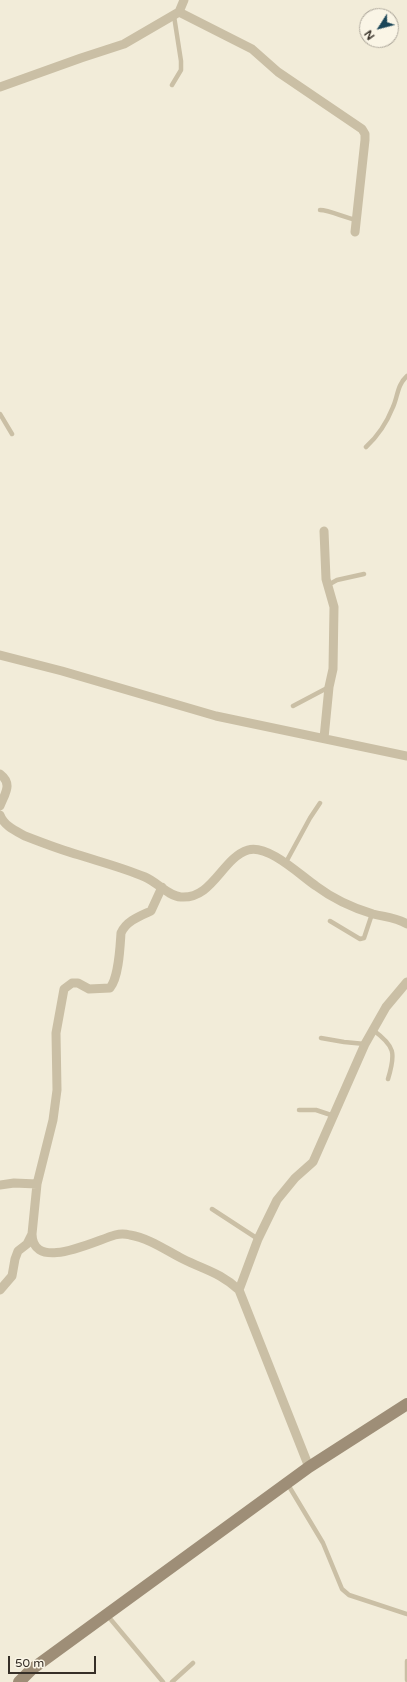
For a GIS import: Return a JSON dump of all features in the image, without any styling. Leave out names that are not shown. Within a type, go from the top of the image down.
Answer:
[{"type":"street","points":[[0,86],[124,44],[177,14],[184,0]]},
{"type":"street","points":[[177,14],[252,49],[278,72],[362,129],[365,140],[355,232]]},
{"type":"street","points":[[324,531],[326,579],[334,607],[333,669],[329,687],[324,738]]},
{"type":"street","points":[[0,655],[62,671],[216,716],[407,756]]},
{"type":"street","points":[[0,774],[6,779],[8,784],[0,806]]},
{"type":"street","points":[[0,815],[12,830],[25,836],[146,877],[171,894],[181,897],[194,896],[209,886],[237,856],[249,850],[262,850],[285,864],[317,887],[344,902],[372,914],[398,919],[407,924]]},
{"type":"street","points":[[162,887],[151,911],[123,928],[121,933],[116,976],[110,988],[89,989],[78,983],[72,983],[64,989],[56,1033],[57,1090],[53,1120],[37,1184],[32,1242],[35,1247],[43,1252],[52,1253],[78,1248],[116,1234],[131,1235],[147,1240],[228,1280],[239,1290],[309,1467]]},
{"type":"street","points":[[239,1290],[258,1239],[277,1200],[295,1178],[313,1162],[373,1030],[386,1007],[407,982]]},
{"type":"street","points":[[0,1185],[14,1183],[37,1184]]},
{"type":"street","points":[[0,1290],[12,1276],[18,1251],[26,1244],[32,1234]]},
{"type":"street","points":[[19,1682],[32,1669],[309,1467],[407,1404]]},
{"type":"lane","points":[[172,85],[181,70],[177,14]]},
{"type":"lane","points":[[320,210],[325,210],[344,218],[356,220]]},
{"type":"lane","points":[[366,447],[374,440],[388,416],[401,382],[407,376]]},
{"type":"lane","points":[[0,414],[12,434]]},
{"type":"lane","points":[[328,585],[337,580],[364,574]]},
{"type":"lane","points":[[293,706],[329,687]]},
{"type":"lane","points":[[285,864],[310,818],[320,803]]},
{"type":"lane","points":[[330,921],[360,939],[364,938],[372,914]]},
{"type":"lane","points":[[373,1030],[386,1040],[392,1053],[392,1066],[388,1079]]},
{"type":"lane","points":[[321,1038],[366,1044]]},
{"type":"lane","points":[[299,1110],[316,1110],[334,1116]]},
{"type":"lane","points":[[212,1209],[258,1239]]},
{"type":"lane","points":[[287,1483],[323,1543],[342,1589],[349,1595],[407,1614]]},
{"type":"lane","points":[[107,1615],[163,1682]]},
{"type":"lane","points":[[407,1661],[407,1680]]},
{"type":"lane","points":[[172,1682],[193,1663]]}]
